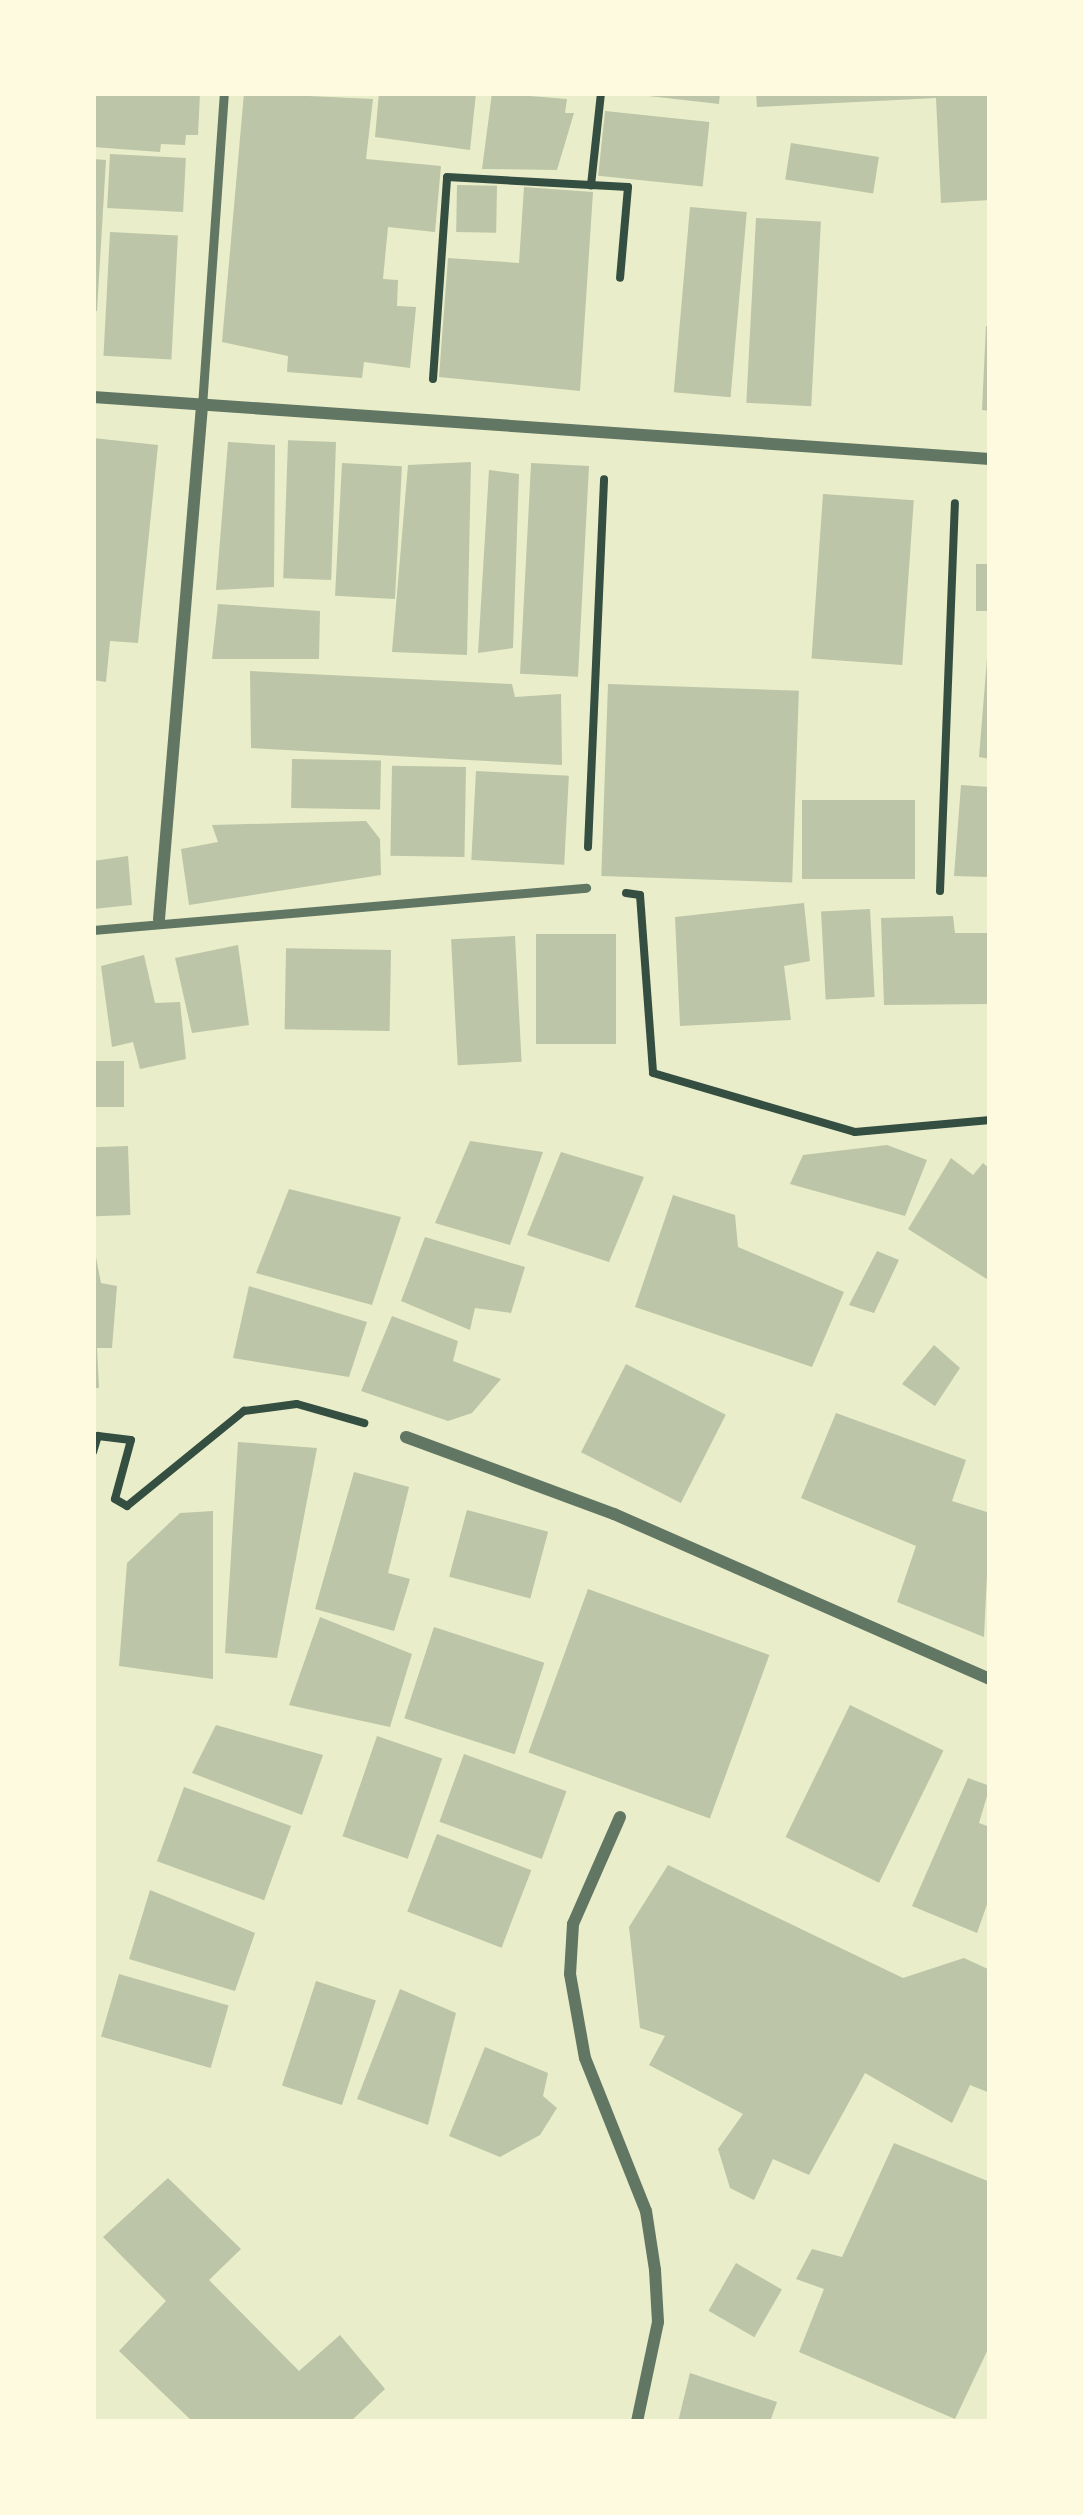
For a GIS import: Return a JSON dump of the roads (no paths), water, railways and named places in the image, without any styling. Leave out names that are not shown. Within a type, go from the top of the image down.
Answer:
[{"type":"street","points":[[93,397],[990,459]]},
{"type":"street","points":[[158,920],[202,406]]},
{"type":"street","points":[[406,1438],[614,1514],[990,1679]]},
{"type":"street","points":[[620,1817],[573,1924],[570,1974],[585,2058],[633,2171],[655,2270],[658,2322],[638,2422]]},
{"type":"lane","points":[[202,406],[224,93]]},
{"type":"lane","points":[[93,930],[158,920],[586,888]]}]
